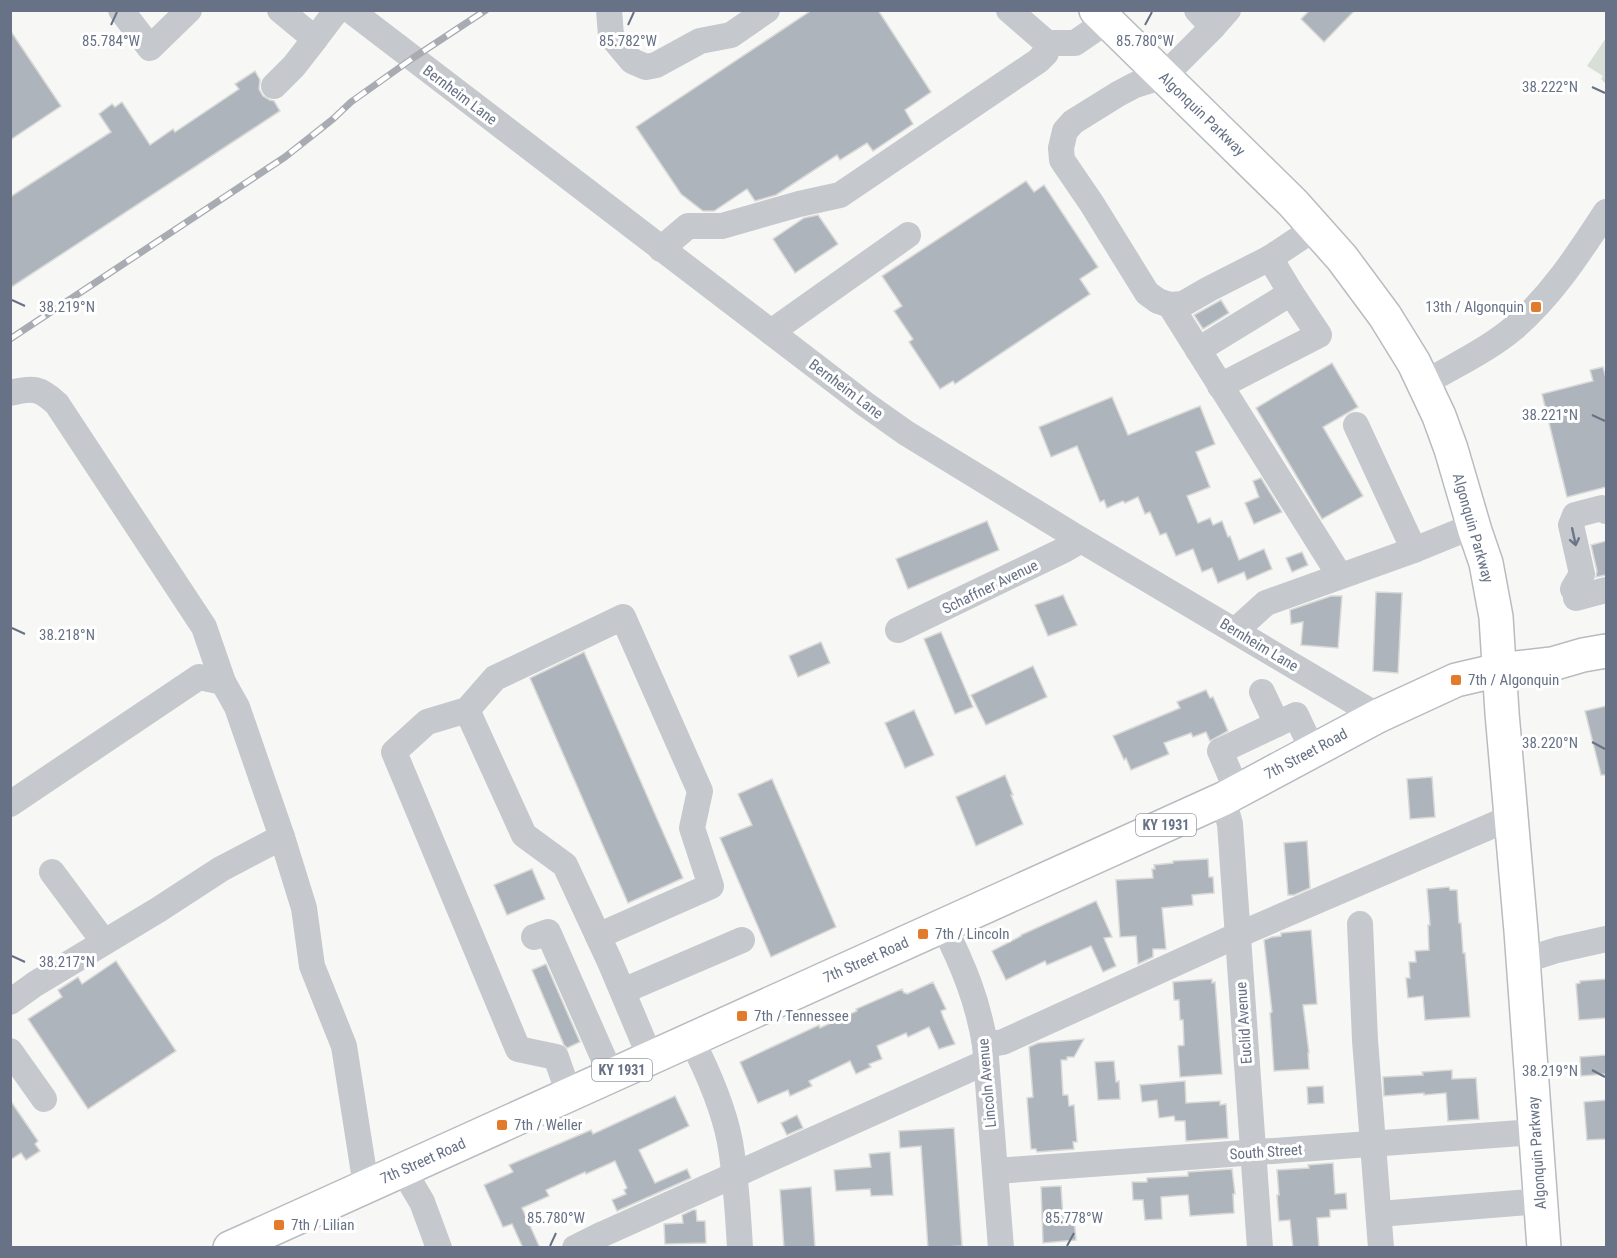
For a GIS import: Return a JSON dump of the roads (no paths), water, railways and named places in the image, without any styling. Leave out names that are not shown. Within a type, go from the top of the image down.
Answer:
[{"type":"main road","name":"Algonquin Parkway","points":[[1101,16],[1293,203],[1342,258],[1385,316],[1414,363],[1425,383],[1451,448],[1486,563],[1496,617],[1544,1248]]},
{"type":"main road","name":"7th Street Road","points":[[230,1248],[1230,795],[1378,716],[1456,680],[1499,670],[1552,664],[1606,651]]},
{"type":"street","points":[[121,10],[150,48],[189,10]]},
{"type":"street","points":[[280,10],[315,39]]},
{"type":"street","points":[[274,86],[294,66],[337,10]]},
{"type":"street","name":"Bernheim Lane","points":[[350,10],[771,333],[906,433],[1378,716]]},
{"type":"street","points":[[609,10],[611,36],[632,61],[646,67],[656,65],[700,41],[731,35],[767,10]]},
{"type":"street","points":[[1009,10],[1047,43],[1075,43],[1101,16]]},
{"type":"street","points":[[1213,16],[1164,76],[1126,89],[1073,122],[1065,131],[1061,148],[1062,160],[1147,293],[1158,301],[1170,305],[1183,304],[1270,258],[1315,228]]},
{"type":"street","points":[[662,249],[688,226],[722,226],[840,195],[1038,61],[1046,53],[1047,43]]},
{"type":"street","points":[[1425,383],[1514,328],[1554,288],[1606,212]]},
{"type":"street","points":[[771,333],[908,235]]},
{"type":"street","points":[[1221,386],[1319,335],[1270,258]]},
{"type":"street","points":[[1198,350],[1291,293]]},
{"type":"street","points":[[1170,305],[1340,576]]},
{"type":"street","points":[[10,393],[29,389],[44,392],[57,404],[204,627],[223,682],[237,707],[282,837],[304,908],[312,966],[344,1046],[366,1186]]},
{"type":"street","points":[[1356,425],[1414,550]]},
{"type":"street","points":[[1554,508],[1606,496]]},
{"type":"street","points":[[1606,511],[1602,508],[1575,515],[1571,525],[1582,574],[1575,593],[1606,590]]},
{"type":"street","points":[[1235,631],[1266,603],[1414,550],[1473,526]]},
{"type":"street","name":"Schaffner Avenue","points":[[898,630],[1081,540]]},
{"type":"street","points":[[569,1094],[556,1057],[518,1049],[394,752],[427,722],[468,710],[495,678],[623,617],[700,791],[692,828],[711,886],[598,936]]},
{"type":"street","points":[[10,804],[199,677],[223,682]]},
{"type":"street","points":[[1262,692],[1277,724],[1296,715],[1313,751]]},
{"type":"street","points":[[468,710],[524,835],[565,865],[651,1057]]},
{"type":"street","name":"Euclid Avenue","points":[[1260,1248],[1230,824],[1230,795],[1220,751],[1277,724]]},
{"type":"street","points":[[575,1248],[735,1175],[986,1053],[1004,1042],[1238,935],[1512,817]]},
{"type":"street","points":[[10,1002],[35,984],[221,869],[282,837]]},
{"type":"street","points":[[52,872],[104,942]]},
{"type":"street","points":[[1360,924],[1365,1040],[1381,1248]]},
{"type":"street","name":"Lincoln Avenue","points":[[943,925],[971,986],[980,1018],[986,1053],[1001,1248]]},
{"type":"street","points":[[534,937],[549,932],[611,1075]]},
{"type":"street","points":[[1523,961],[1557,950],[1606,939]]},
{"type":"street","points":[[623,991],[742,940]]},
{"type":"street","points":[[691,1039],[708,1073],[730,1141],[735,1175],[740,1248]]},
{"type":"street","points":[[10,1051],[44,1099]]},
{"type":"street","name":"South Street","points":[[996,1171],[1535,1132]]},
{"type":"street","points":[[403,1170],[422,1202],[439,1248]]},
{"type":"street","points":[[1378,1214],[1540,1201]]},
{"type":"railway","points":[[10,339],[285,157],[351,102],[486,10]]},
{"type":"place","name":"13th / Algonquin","points":[[1536,307]]},
{"type":"place","name":"7th / Algonquin","points":[[1456,680]]},
{"type":"place","name":"7th / Lincoln","points":[[923,934]]},
{"type":"place","name":"7th / Tennessee","points":[[742,1016]]},
{"type":"place","name":"7th / Weller","points":[[502,1125]]},
{"type":"place","name":"7th / Lilian","points":[[279,1225]]}]
